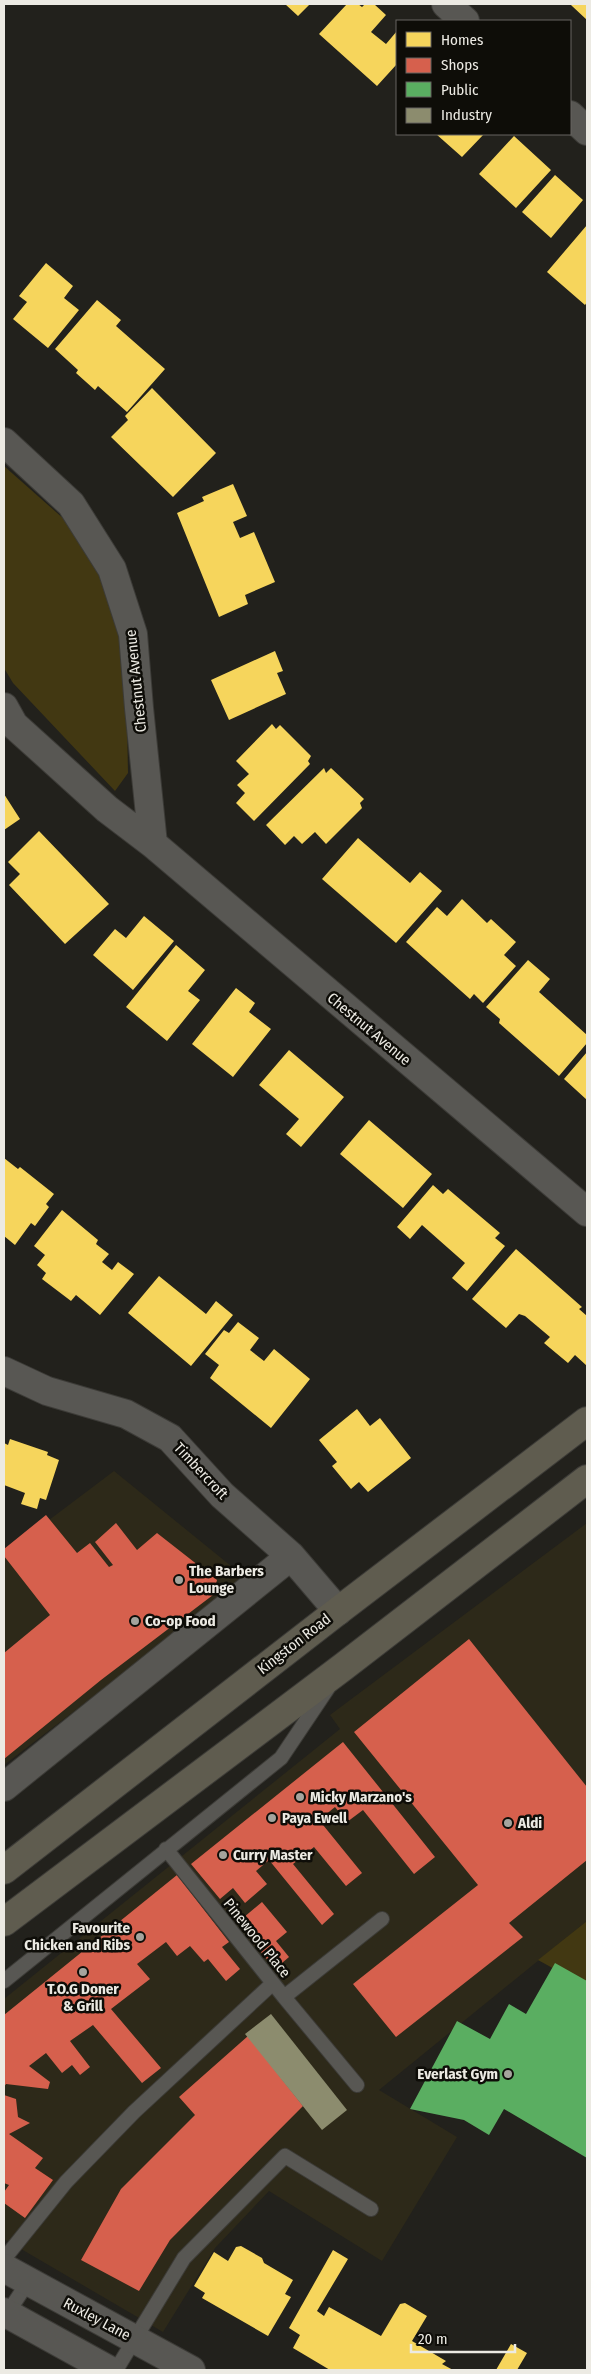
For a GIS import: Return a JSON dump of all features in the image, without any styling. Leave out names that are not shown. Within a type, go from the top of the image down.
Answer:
[{"type":"highway","name":"Kingston Road","points":[[4,1870],[587,1421]]},
{"type":"highway","points":[[4,1922],[343,1667],[587,1479]]},
{"type":"street","points":[[446,4],[464,20]]},
{"type":"street","points":[[571,116],[587,131]]},
{"type":"street","name":"Chestnut Avenue","points":[[4,442],[71,504],[112,569],[133,634],[153,844]]},
{"type":"street","name":"Chestnut Avenue","points":[[4,707],[14,725],[107,809],[153,844],[587,1212]]},
{"type":"street","name":"Timbercroft","points":[[4,1371],[48,1391],[126,1414],[170,1438],[222,1495],[291,1556],[338,1611]]},
{"type":"street","points":[[4,1787],[291,1556]]},
{"type":"street","name":"Ruxley Lane","points":[[4,2268],[191,2370]]},
{"type":"street","points":[[5,2315],[109,2370]]},
{"type":"lane","points":[[4,1981],[281,1758],[343,1667]]},
{"type":"lane","name":"Pinewood Place","points":[[166,1849],[284,1997],[382,1919]]},
{"type":"lane","points":[[4,2258],[66,2182],[134,2112],[272,1984]]},
{"type":"lane","points":[[284,1997],[357,2085]]},
{"type":"lane","points":[[116,2370],[184,2258],[285,2156],[371,2209]]},
{"type":"lane","points":[[5,2315],[28,2282]]},
{"type":"shaded area","points":[[4,466],[65,520],[97,564],[118,608],[126,671],[128,773],[115,791],[13,683],[4,668]]},
{"type":"shaded area","points":[[114,1471],[247,1579],[4,1765],[4,1554]]},
{"type":"shaded area","points":[[587,1523],[587,1921],[379,2090],[457,2137],[382,2261],[269,2191],[215,2248],[163,2332],[4,2239],[4,1999],[340,1729],[330,1715]]},
{"type":"shaded area","points":[[587,1921],[587,1987],[538,1960]]},
{"type":"building: Homes","points":[[285,4],[310,4],[298,16]]},
{"type":"building: Homes","points":[[347,4],[358,4],[362,7],[365,4],[374,4],[386,15],[371,32],[386,44],[396,32],[396,65],[377,86],[319,34]]},
{"type":"building: Homes","points":[[570,4],[587,4],[587,20],[572,6]]},
{"type":"building: Homes","points":[[437,135],[483,135],[462,157]]},
{"type":"building: Homes","points":[[514,136],[551,170],[516,208],[479,174]]},
{"type":"building: Homes","points":[[555,175],[583,200],[551,238],[522,212]]},
{"type":"building: Homes","points":[[587,225],[587,302],[585,305],[547,272]]},
{"type":"building: Homes","points":[[46,263],[73,286],[64,298],[79,310],[48,348],[13,319],[27,302],[19,296]]},
{"type":"building: Homes","points":[[97,300],[121,320],[116,326],[165,369],[127,412],[98,386],[95,390],[76,373],[78,370],[55,349]]},
{"type":"building: Homes","points":[[152,388],[216,453],[173,497],[111,437],[128,420],[125,416]]},
{"type":"building: Homes","points":[[233,484],[247,516],[233,522],[240,538],[254,532],[275,582],[245,595],[248,604],[219,617],[177,513],[204,501],[202,497]]},
{"type":"building: Homes","points":[[275,651],[283,671],[277,673],[286,694],[229,720],[211,680]]},
{"type":"building: Homes","points":[[272,724],[276,729],[280,725],[311,756],[308,761],[310,764],[254,821],[236,803],[245,793],[237,785],[249,774],[236,761]]},
{"type":"building: Homes","points":[[324,768],[326,773],[331,768],[364,799],[360,803],[362,808],[326,844],[315,832],[302,844],[294,836],[285,845],[266,825]]},
{"type":"building: Homes","points":[[4,794],[20,819],[4,830]]},
{"type":"building: Homes","points":[[39,831],[109,904],[65,944],[9,885],[20,874],[8,862]]},
{"type":"building: Homes","points":[[358,838],[410,883],[420,872],[442,891],[396,943],[322,879]]},
{"type":"building: Homes","points":[[462,899],[487,923],[491,919],[516,942],[504,955],[516,966],[483,1003],[474,994],[470,999],[406,942],[437,907],[447,916]]},
{"type":"building: Homes","points":[[144,916],[174,941],[133,990],[93,955],[115,929],[126,938]]},
{"type":"building: Homes","points":[[176,945],[205,970],[188,991],[200,1000],[167,1041],[126,1007]]},
{"type":"building: Homes","points":[[528,960],[550,979],[539,992],[587,1035],[587,1043],[559,1076],[499,1023],[500,1019],[486,1007]]},
{"type":"building: Homes","points":[[236,988],[255,1003],[249,1012],[271,1029],[233,1077],[192,1044]]},
{"type":"building: Homes","points":[[289,1050],[344,1097],[301,1147],[286,1134],[299,1119],[259,1085]]},
{"type":"building: Homes","points":[[587,1052],[587,1100],[564,1079]]},
{"type":"building: Homes","points":[[369,1120],[432,1174],[403,1208],[340,1154]]},
{"type":"building: Homes","points":[[4,1158],[18,1169],[20,1167],[54,1194],[46,1204],[49,1207],[35,1226],[31,1223],[15,1245],[4,1236]]},
{"type":"building: Homes","points":[[433,1185],[443,1194],[448,1189],[500,1233],[495,1238],[505,1246],[467,1291],[452,1278],[465,1263],[422,1225],[410,1239],[397,1227]]},
{"type":"building: Homes","points":[[62,1210],[98,1240],[96,1244],[109,1254],[102,1262],[112,1270],[118,1262],[134,1274],[100,1315],[76,1295],[71,1301],[42,1279],[46,1273],[37,1265],[45,1255],[34,1246]]},
{"type":"building: Homes","points":[[516,1249],[582,1307],[579,1309],[587,1316],[587,1366],[575,1355],[568,1363],[544,1343],[550,1337],[525,1316],[519,1314],[506,1328],[472,1299]]},
{"type":"building: Homes","points":[[159,1276],[206,1314],[216,1301],[233,1315],[191,1366],[128,1313]]},
{"type":"building: Homes","points":[[238,1322],[259,1338],[250,1350],[264,1361],[274,1349],[310,1379],[271,1428],[210,1378],[219,1365],[205,1354],[224,1330],[229,1333]]},
{"type":"building: Homes","points":[[357,1409],[370,1426],[380,1418],[411,1458],[368,1492],[359,1482],[351,1489],[332,1466],[337,1462],[319,1440]]},
{"type":"building: Homes","points":[[10,1439],[48,1452],[47,1455],[59,1460],[46,1500],[40,1498],[37,1509],[21,1504],[25,1493],[4,1485],[4,1443],[8,1445]]},
{"type":"building: Homes","points":[[241,2246],[262,2258],[264,2263],[293,2280],[285,2294],[291,2297],[268,2336],[202,2298],[205,2293],[194,2286],[214,2252],[228,2261],[236,2247]]},
{"type":"building: Homes","points":[[333,2250],[348,2259],[317,2311],[324,2316],[329,2307],[381,2336],[400,2304],[405,2303],[427,2316],[412,2341],[446,2361],[442,2364],[453,2370],[330,2370],[293,2348],[300,2335],[289,2328]]},
{"type":"building: Homes","points":[[511,2344],[527,2353],[517,2370],[496,2370]]},
{"type":"building: Shops","points":[[46,1515],[77,1553],[90,1543],[109,1567],[113,1565],[95,1542],[116,1523],[137,1550],[157,1533],[217,1580],[213,1595],[101,1680],[4,1759],[4,1653],[50,1615],[4,1556],[4,1549]]},
{"type":"building: Shops","name":"Aldi","points":[[469,1639],[587,1787],[587,1860],[509,1923],[523,1937],[396,2037],[353,1984],[478,1885],[354,1732]]},
{"type":"building: Shops","points":[[343,1742],[435,1857],[414,1874],[363,1810],[347,1822],[335,1807],[319,1820],[362,1873],[346,1886],[314,1847],[293,1864],[334,1914],[322,1925],[269,1860],[256,1871],[267,1884],[245,1903],[233,1888],[220,1899],[191,1864]]},
{"type":"building: Shops","points":[[177,1875],[229,1942],[222,1947],[240,1969],[226,1981],[208,1959],[204,1962],[190,1946],[177,1956],[166,1942],[137,1964],[150,1979],[111,2009],[161,2068],[142,2083],[93,2025],[70,2041],[90,2067],[80,2075],[72,2065],[62,2073],[46,2053],[29,2066],[50,2082],[48,2089],[6,2084],[4,2087],[4,2015]]},
{"type":"building: Shops","points":[[262,1902],[287,1932],[276,1941],[289,1957],[275,1969],[237,1923]]},
{"type":"building: Shops","points":[[248,2036],[303,2106],[170,2240],[139,2291],[81,2260],[121,2189],[195,2115],[179,2097]]},
{"type":"building: Shops","points":[[4,2095],[16,2099],[18,2117],[30,2123],[9,2134],[43,2158],[35,2168],[53,2180],[25,2218],[4,2203],[4,2192],[9,2185],[4,2183]]},
{"type":"building: Public","name":"Everlast Gym","points":[[555,1963],[587,1981],[587,2158],[504,2109],[489,2135],[464,2120],[410,2109],[457,2021],[490,2039],[509,2004],[526,2014]]},
{"type":"building: Industry","points":[[271,2014],[347,2110],[322,2130],[245,2034]]},
{"type":"place","name":"The Barbers Lounge","points":[[179,1580]]},
{"type":"place","name":"Co-op Food","points":[[135,1621]]},
{"type":"place","name":"Micky Marzano's","points":[[300,1797]]},
{"type":"place","name":"Paya Ewell","points":[[272,1818]]},
{"type":"place","name":"Aldi","points":[[508,1823]]},
{"type":"place","name":"Curry Master","points":[[223,1855]]},
{"type":"place","name":"Favourite Chicken and Ribs","points":[[140,1937]]},
{"type":"place","name":"T.O.G Doner & Grill","points":[[83,1972]]},
{"type":"place","name":"Everlast Gym","points":[[508,2074]]}]
